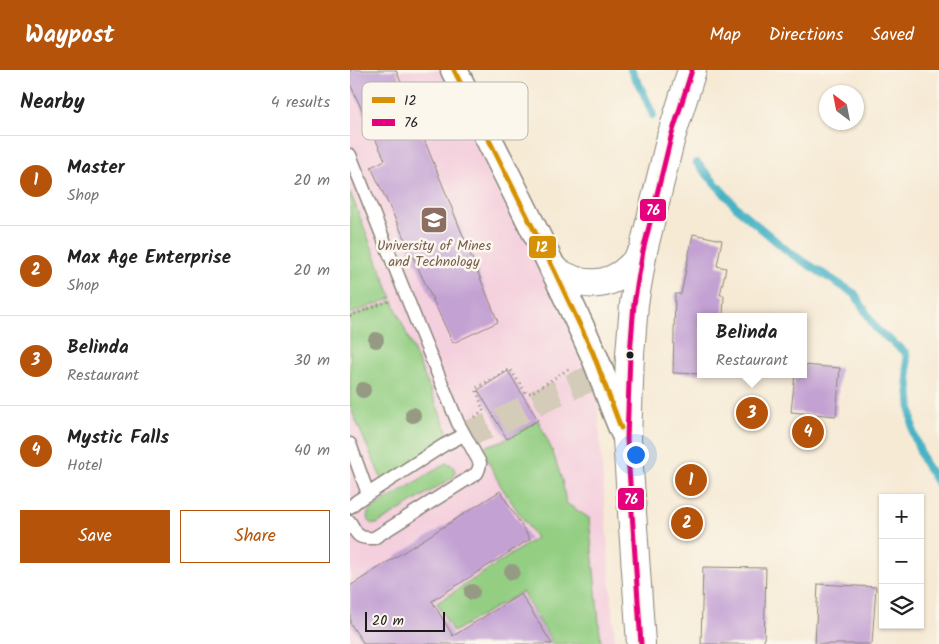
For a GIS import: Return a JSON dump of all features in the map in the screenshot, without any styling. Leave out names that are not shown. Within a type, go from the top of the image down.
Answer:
[{"type":"main road","points":[[640,644],[627,439],[634,304],[643,250],[671,137],[692,70]]},
{"type":"main road","points":[[554,270],[577,282],[603,282],[616,278],[627,271],[636,262],[643,250]]},
{"type":"street","points":[[454,70],[460,82]]},
{"type":"street","points":[[489,140],[593,353],[627,439]]},
{"type":"lane","points":[[350,522],[357,535],[364,539],[374,538],[477,473],[480,463],[458,423],[351,158]]},
{"type":"lane","points":[[350,507],[444,445],[464,435]]},
{"type":"lane","points":[[350,444],[368,494]]},
{"type":"path","points":[[350,316],[406,295]]},
{"type":"path","points":[[458,423],[479,415],[484,411],[476,388],[510,369],[526,393],[531,393],[593,353]]},
{"type":"shaded area","name":"University of Mines and Technology","points":[[350,70],[441,70],[447,82],[362,82],[362,140],[477,140],[595,370],[615,644],[350,644]]},
{"type":"green space","points":[[350,192],[392,298],[350,314]]},
{"type":"green space","points":[[393,301],[449,435],[432,457],[385,487],[350,407],[350,317]]},
{"type":"green space","points":[[538,420],[552,450],[562,480],[566,503],[589,518],[601,644],[545,644],[551,640],[522,592],[453,632],[437,603],[536,538],[502,488],[481,448],[507,439]]},
{"type":"green space","points":[[446,463],[454,468],[454,477],[377,524],[372,524],[368,520],[369,511]]},
{"type":"building","points":[[350,70],[396,70],[401,82],[362,82],[362,110],[350,84]]},
{"type":"building","points":[[376,140],[424,140],[498,322],[453,343],[371,167],[385,160]]},
{"type":"building","points":[[693,234],[722,240],[717,266],[726,268],[720,295],[724,295],[723,313],[697,313],[697,374],[673,373],[675,294],[681,294]]},
{"type":"building","points":[[807,365],[840,368],[836,416],[791,412],[795,378],[807,378]]},
{"type":"building","points":[[508,371],[538,420],[507,439],[478,390]]},
{"type":"building","points":[[500,491],[530,539],[432,601],[453,636],[521,594],[552,644],[364,644],[350,623],[350,586]]},
{"type":"building","points":[[703,567],[766,568],[764,644],[701,644]]},
{"type":"building","points":[[818,584],[876,587],[872,644],[815,644]]},
{"type":"waterway","points":[[631,70],[653,115]]},
{"type":"waterway","points":[[697,163],[739,210],[790,253],[855,294],[876,329],[906,353],[913,433],[924,462],[939,485]]},
{"type":"tunnel","points":[[464,435],[497,423],[547,397],[601,374]]},
{"type":"transit line","name":"12","points":[[454,70],[460,82]]},
{"type":"transit line","name":"76","points":[[641,644],[627,439],[634,304],[643,251],[671,137],[692,70]]},
{"type":"transit line","name":"12","points":[[489,140],[593,353],[621,428]]},
{"type":"place","name":"University of Mines and Technology","points":[[434,220]]},
{"type":"place","name":"Belinda","points":[[752,413]]},
{"type":"place","name":"Mystic Falls","points":[[808,432]]},
{"type":"place","name":"Master","points":[[691,480]]},
{"type":"place","name":"Max Age Enterprise","points":[[687,523]]}]
